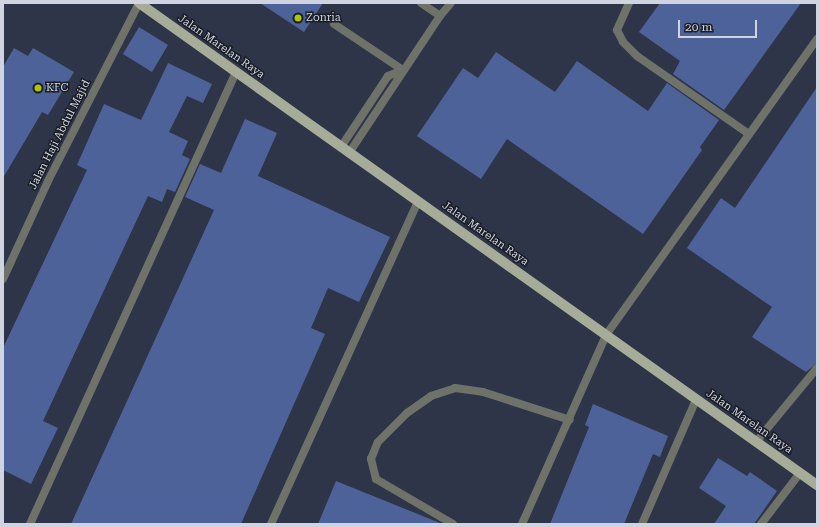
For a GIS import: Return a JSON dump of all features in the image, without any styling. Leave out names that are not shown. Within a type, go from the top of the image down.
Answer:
[{"type":"main road","name":"Jalan Marelan Raya","points":[[139,3],[817,485]]},
{"type":"street","name":"Jalan Haji Abdul Majid","points":[[3,279],[49,179],[139,3]]},
{"type":"street","points":[[421,3],[440,16]]},
{"type":"street","points":[[440,16],[446,3]]},
{"type":"street","points":[[345,150],[388,76],[403,70],[440,16],[451,3]]},
{"type":"street","points":[[629,3],[624,10],[617,30],[623,42],[637,56],[749,134]]},
{"type":"street","points":[[334,24],[403,70]]},
{"type":"street","points":[[522,524],[570,420],[606,335],[817,39]]},
{"type":"street","points":[[30,524],[236,72]]},
{"type":"street","points":[[270,524],[418,202]]},
{"type":"street","points":[[756,442],[817,368]]},
{"type":"street","points":[[453,524],[376,479],[371,459],[378,442],[407,413],[431,396],[455,388],[483,392],[570,420]]},
{"type":"street","points":[[642,524],[696,400]]},
{"type":"street","points":[[761,524],[800,473]]},
{"type":"building","name":"Zonria","points":[[260,3],[323,3],[304,32]]},
{"type":"building","points":[[660,3],[801,3],[724,110],[673,74],[680,61],[639,32]]},
{"type":"building","points":[[139,27],[168,45],[152,72],[123,54]]},
{"type":"building","points":[[14,48],[28,56],[33,48],[74,72],[48,115],[42,112],[3,178],[3,67]]},
{"type":"building","points":[[496,52],[555,92],[577,61],[648,111],[667,83],[719,120],[700,147],[702,150],[643,234],[507,139],[481,179],[417,136],[463,68],[478,78]]},
{"type":"building","points":[[168,63],[212,84],[203,103],[187,96],[169,132],[188,141],[182,155],[190,159],[175,192],[167,189],[162,202],[148,196],[43,421],[58,428],[31,484],[3,470],[3,348],[87,170],[77,165],[104,104],[141,120]]},
{"type":"building","points":[[817,87],[817,363],[806,372],[752,337],[772,307],[687,248],[721,198],[735,208]]},
{"type":"building","points":[[245,119],[277,133],[258,176],[390,237],[359,302],[328,288],[311,328],[325,334],[241,524],[71,524],[214,210],[185,197],[200,164],[221,173]]},
{"type":"building","points":[[593,404],[668,436],[660,457],[653,454],[624,524],[550,524],[589,427],[585,425]]},
{"type":"building","points":[[718,458],[747,476],[750,472],[777,491],[754,524],[714,524],[726,506],[699,488]]},
{"type":"building","points":[[336,481],[440,523],[440,524],[318,524]]},
{"type":"place","name":"Zonria","points":[[298,18]]},
{"type":"place","name":"KFC","points":[[38,88]]}]
